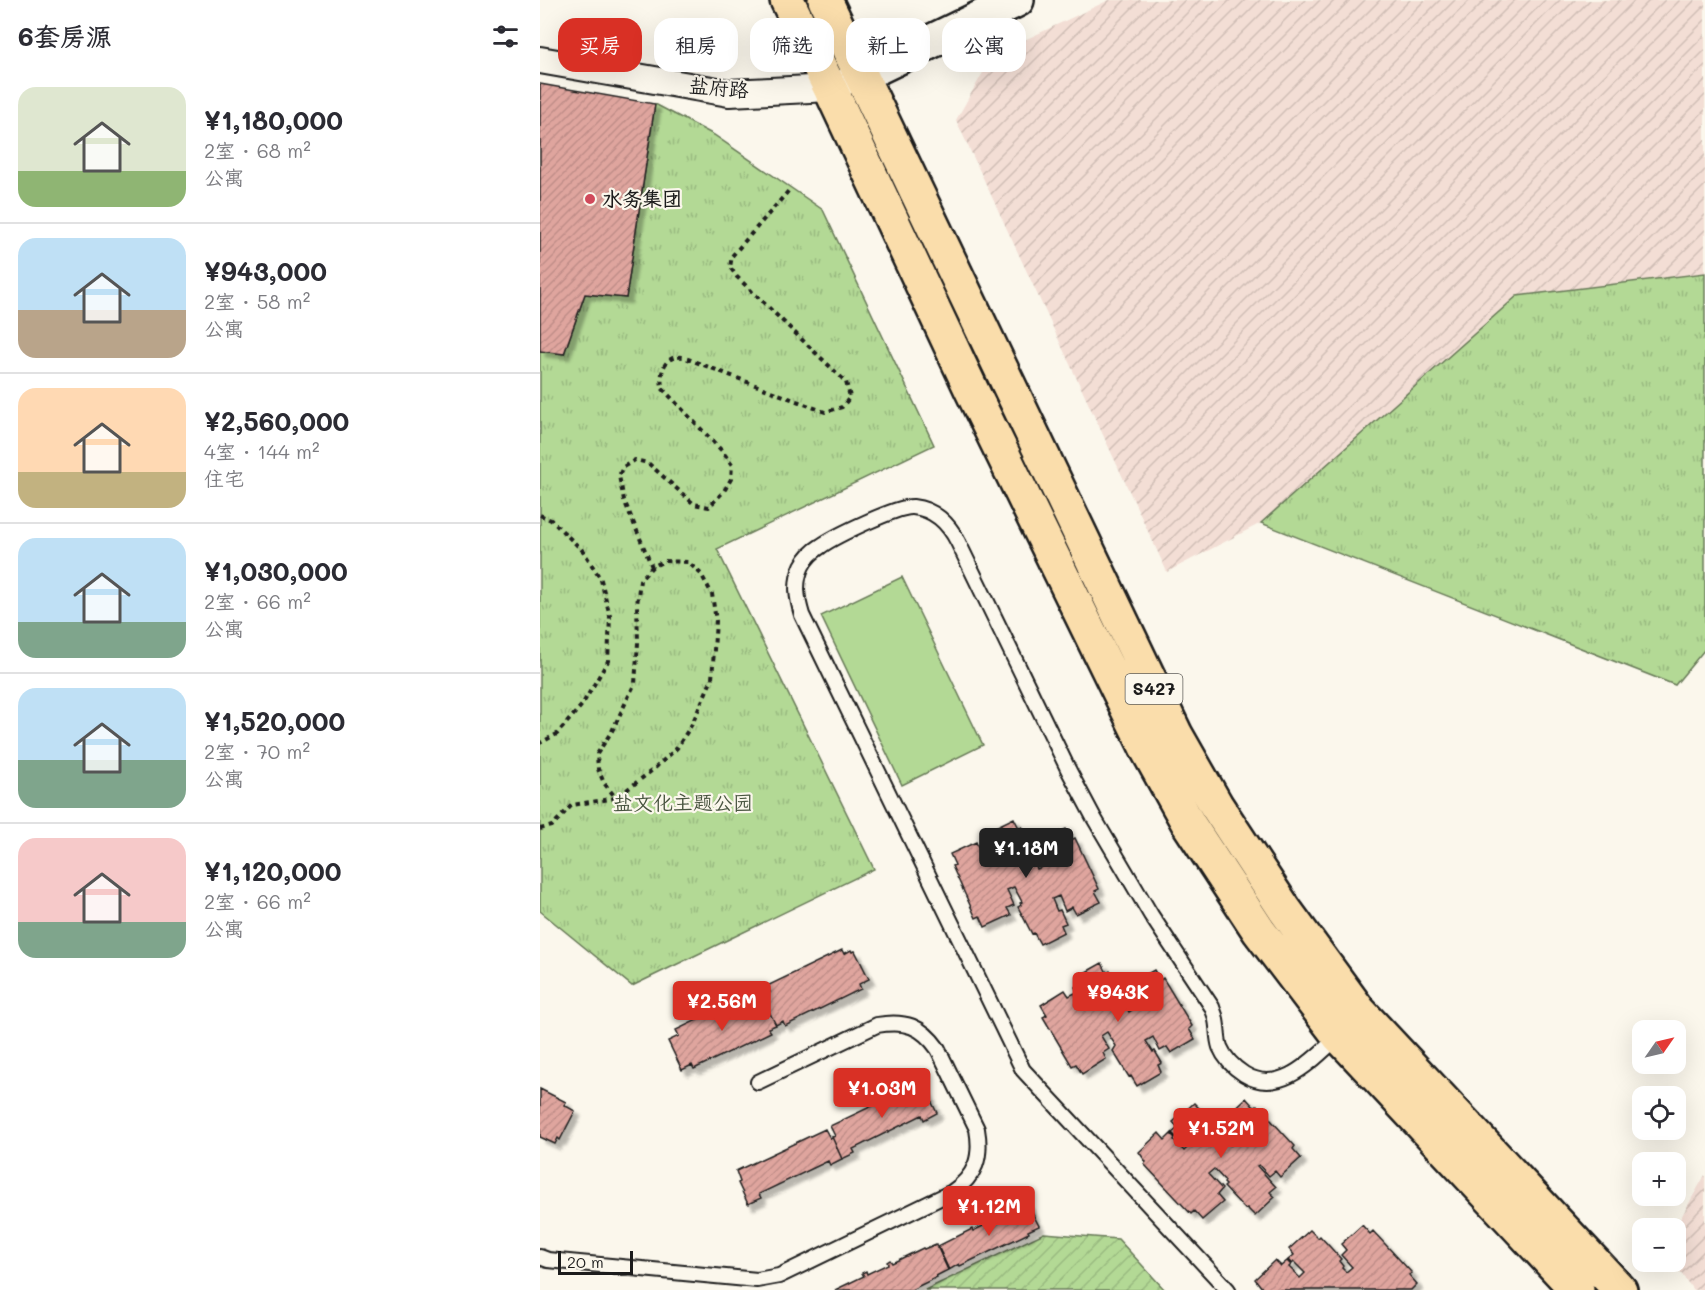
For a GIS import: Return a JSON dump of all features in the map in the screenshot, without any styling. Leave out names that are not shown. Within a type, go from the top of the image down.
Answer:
[{"type":"main road","name":"S427","points":[[787,0],[972,391],[1148,751],[1188,823],[1253,921],[1339,1036],[1577,1290]]},
{"type":"main road","name":"S427","points":[[825,0],[1176,735],[1216,805],[1285,910],[1359,1011],[1620,1290]]},
{"type":"street","points":[[862,75],[1017,0]]},
{"type":"street","name":"盐府路","points":[[540,60],[729,93],[830,88],[862,75]]},
{"type":"lane","points":[[1228,1290],[1023,1070],[802,615],[797,583],[802,566],[810,554],[822,545],[896,509],[913,507],[939,516],[955,535],[1069,771],[1113,852],[1150,915],[1212,1007],[1220,1047],[1227,1061],[1250,1077],[1265,1081],[1284,1078],[1298,1072],[1339,1036]]},
{"type":"lane","points":[[540,1257],[548,1260],[757,1280],[770,1278],[779,1276],[952,1192],[969,1177],[975,1166],[979,1154],[977,1129],[938,1049],[920,1030],[905,1024],[892,1022],[877,1025],[758,1082]]},
{"type":"path","points":[[652,567],[624,501],[619,476],[623,467],[635,460],[648,463],[694,504],[709,507],[724,491],[731,479],[732,465],[723,452],[662,388],[661,374],[667,362],[675,356],[683,357],[825,412],[842,407],[850,397],[846,382],[737,277],[730,267],[732,256],[791,188]]},
{"type":"path","points":[[540,515],[551,520],[585,552],[601,580],[610,616],[608,661],[582,705],[556,734],[540,742]]},
{"type":"path","points":[[540,829],[552,826],[573,805],[616,798],[677,748],[692,724],[712,679],[716,621],[712,594],[701,574],[688,562],[664,561],[652,567],[640,580],[634,683],[612,731],[597,754],[598,769],[604,783],[616,798]]},
{"type":"shaded area","points":[[1109,0],[1705,0],[1705,273],[1517,296],[1261,523],[1167,572],[956,120],[983,72],[1026,72],[1026,39]]},
{"type":"shaded area","points":[[1705,1175],[1705,1290],[1693,1290],[1680,1272],[1686,1272],[1686,1218],[1681,1218]]},
{"type":"green space","name":"盐文化主题公园","points":[[655,104],[714,135],[823,210],[934,445],[717,549],[874,869],[632,986],[540,911],[540,351],[564,354],[585,294],[626,298]]},
{"type":"green space","points":[[1705,273],[1705,649],[1675,685],[1261,523],[1517,296]]},
{"type":"green space","points":[[902,577],[983,745],[902,785],[821,616]]},
{"type":"green space","points":[[1044,1233],[1118,1239],[1165,1290],[925,1290]]},
{"type":"building","name":"水务集团","points":[[540,84],[655,104],[626,298],[585,294],[564,354],[540,351]]},
{"type":"building","points":[[1014,818],[1019,828],[1022,827],[1035,855],[1033,856],[1037,869],[1044,866],[1037,851],[1044,848],[1040,842],[1066,829],[1071,840],[1075,838],[1099,889],[1095,891],[1101,902],[1076,914],[1072,907],[1065,911],[1059,896],[1052,899],[1066,923],[1061,925],[1064,932],[1040,944],[1018,907],[1022,902],[1014,887],[1007,890],[1014,905],[1007,908],[1011,915],[985,927],[980,916],[976,918],[952,866],[955,865],[950,854],[976,842],[979,849],[985,845],[993,860],[985,840],[992,837],[989,830]]},
{"type":"building","points":[[842,950],[844,954],[851,950],[855,951],[869,979],[859,984],[861,989],[785,1026],[783,1021],[776,1025],[761,996],[770,992],[767,986]]},
{"type":"building","points":[[1102,963],[1107,973],[1110,971],[1126,998],[1123,1000],[1129,1012],[1135,1008],[1127,994],[1133,991],[1129,984],[1154,970],[1160,980],[1163,978],[1192,1026],[1189,1029],[1195,1039],[1171,1053],[1167,1047],[1160,1051],[1153,1037],[1146,1041],[1162,1063],[1158,1065],[1161,1072],[1137,1086],[1113,1051],[1116,1046],[1107,1032],[1101,1036],[1109,1049],[1103,1053],[1106,1059],[1082,1074],[1076,1064],[1072,1066],[1043,1017],[1047,1015],[1041,1005],[1065,990],[1069,996],[1075,993],[1084,1007],[1075,987],[1081,983],[1077,977]]},
{"type":"building","points":[[751,994],[754,1000],[761,996],[776,1025],[768,1028],[771,1032],[694,1069],[692,1065],[682,1070],[668,1041],[679,1036],[676,1030]]},
{"type":"building","points":[[922,1082],[937,1113],[924,1120],[922,1115],[853,1149],[855,1153],[842,1159],[832,1137],[835,1136],[830,1126]]},
{"type":"building","points":[[540,1089],[566,1102],[564,1105],[575,1111],[560,1140],[558,1138],[555,1144],[540,1137]]},
{"type":"building","points":[[1246,1098],[1254,1107],[1257,1105],[1295,1146],[1293,1149],[1301,1158],[1280,1177],[1275,1171],[1269,1176],[1259,1165],[1257,1166],[1276,1187],[1270,1192],[1275,1197],[1255,1216],[1224,1187],[1225,1181],[1214,1169],[1208,1174],[1222,1189],[1217,1195],[1223,1202],[1202,1220],[1194,1211],[1191,1214],[1144,1164],[1146,1162],[1139,1152],[1159,1133],[1165,1140],[1171,1134],[1184,1151],[1188,1147],[1178,1135],[1176,1137],[1172,1133],[1178,1128],[1173,1122],[1194,1103],[1225,1132],[1223,1134],[1231,1145],[1236,1140],[1225,1128],[1231,1123],[1225,1118]]},
{"type":"building","points":[[825,1129],[830,1138],[832,1137],[842,1159],[830,1165],[828,1161],[759,1194],[761,1198],[748,1204],[738,1183],[740,1182],[736,1171]]},
{"type":"building","points":[[1027,1203],[1039,1226],[1028,1231],[1029,1233],[949,1270],[938,1246]]},
{"type":"building","points":[[1362,1225],[1370,1234],[1373,1231],[1412,1273],[1409,1275],[1417,1284],[1411,1290],[1260,1290],[1262,1288],[1255,1279],[1275,1260],[1281,1266],[1287,1261],[1291,1265],[1289,1267],[1300,1278],[1305,1273],[1294,1262],[1292,1264],[1288,1260],[1294,1255],[1289,1249],[1310,1230],[1318,1238],[1320,1236],[1341,1259],[1339,1261],[1346,1272],[1352,1267],[1341,1255],[1346,1250],[1341,1244]]},
{"type":"building","points":[[936,1244],[948,1270],[911,1290],[835,1290],[864,1276],[862,1273],[866,1271],[867,1274],[888,1264],[890,1260],[892,1263]]},
{"type":"place","name":"水务集团","points":[[590,199]]}]
